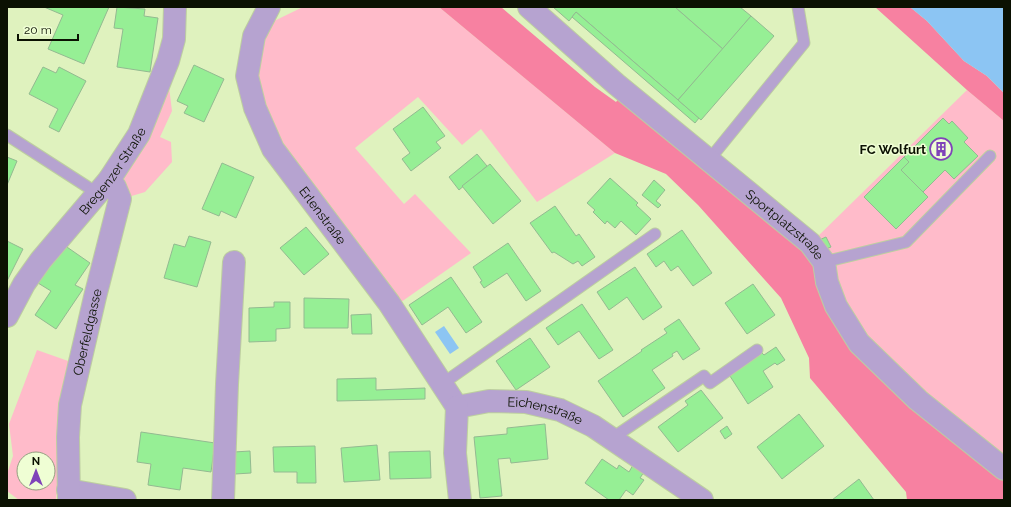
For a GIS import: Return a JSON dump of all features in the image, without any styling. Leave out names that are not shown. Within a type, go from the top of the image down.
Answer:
[{"type":"street","name":"Bregenzer Straße","points":[[7,316],[24,284],[41,260],[103,186],[139,134],[159,85],[174,39],[175,7]]},
{"type":"street","name":"Erlenstraße","points":[[269,7],[254,36],[246,76],[255,108],[270,142],[277,155],[389,303],[457,407]]},
{"type":"street","name":"Sportplatzstraße","points":[[529,7],[616,84],[810,243],[824,262],[827,282],[836,306],[859,343],[918,400],[1004,469]]},
{"type":"street","name":"Oberfeldgasse","points":[[103,186],[115,187],[120,200],[95,297],[70,405],[69,495],[125,500]]},
{"type":"street","points":[[223,500],[226,384],[234,262]]},
{"type":"street","name":"Eichenstraße","points":[[457,407],[489,401],[526,402],[560,410],[593,426],[702,500]]},
{"type":"street","points":[[457,407],[455,453],[460,500]]},
{"type":"lane","points":[[710,160],[804,43],[798,7]]},
{"type":"lane","points":[[7,135],[103,186]]},
{"type":"lane","points":[[824,262],[906,242],[990,156]]},
{"type":"lane","points":[[442,384],[655,234]]},
{"type":"lane","points":[[611,439],[704,376],[710,383],[756,350]]},
{"type":"shaded area","points":[[303,7],[439,7],[615,153],[537,202],[481,129],[462,145],[418,97],[355,148],[404,204],[415,194],[471,253],[394,307],[261,120],[255,36],[272,22]]},
{"type":"shaded area","points":[[439,7],[501,7],[595,87],[616,102],[624,92],[809,245],[834,312],[1004,472],[1004,500],[907,500],[906,492],[810,378],[809,358],[781,298],[698,205],[666,174],[615,153]]},
{"type":"shaded area","points":[[875,7],[910,7],[927,21],[964,61],[987,76],[1004,93],[1004,121],[967,90]]},
{"type":"shaded area","points":[[169,87],[172,111],[160,137],[171,142],[172,162],[145,192],[125,198],[118,182]]},
{"type":"shaded area","points":[[967,90],[1004,121],[1004,472],[906,397],[809,245]]},
{"type":"shaded area","points":[[37,350],[71,362],[56,500],[19,500],[7,491],[7,474],[13,456],[9,424]]},
{"type":"water","points":[[910,7],[1004,7],[1004,93],[987,76],[964,61],[927,21]]},
{"type":"water","points":[[444,326],[459,348],[450,354],[435,332]]},
{"type":"building","points":[[44,7],[109,7],[84,64],[48,49],[63,15]]},
{"type":"building","points":[[117,7],[145,9],[144,16],[158,18],[150,72],[117,67],[123,29],[114,28]]},
{"type":"building","points":[[553,7],[675,7],[723,49],[678,100],[576,12],[569,21]]},
{"type":"building","points":[[675,7],[740,7],[751,16],[723,49]]},
{"type":"building","points":[[576,12],[699,118],[695,123],[572,17]]},
{"type":"building","points":[[751,16],[774,36],[701,120],[678,100]]},
{"type":"building","points":[[194,65],[224,79],[204,122],[184,113],[188,106],[177,101]]},
{"type":"building","points":[[43,67],[56,73],[59,67],[86,81],[59,132],[49,127],[58,109],[29,94]]},
{"type":"building","points":[[423,107],[445,136],[436,142],[441,148],[411,171],[402,159],[410,153],[393,129]]},
{"type":"building","name":"FC Wolfurt","points":[[943,118],[949,124],[952,121],[968,138],[964,142],[978,156],[954,179],[945,170],[923,192],[901,170],[909,162],[904,157]]},
{"type":"building","points":[[477,154],[487,166],[459,190],[449,177]]},
{"type":"building","points":[[7,157],[17,161],[7,185]]},
{"type":"building","points":[[904,157],[909,162],[901,170],[928,197],[896,229],[864,197]]},
{"type":"building","points":[[222,163],[254,177],[236,218],[221,211],[219,216],[202,209]]},
{"type":"building","points":[[490,164],[521,201],[493,224],[462,186]]},
{"type":"building","points":[[610,178],[638,203],[636,205],[651,219],[636,235],[621,221],[615,228],[607,221],[605,224],[593,212],[595,210],[587,203]]},
{"type":"building","points":[[654,180],[665,190],[656,201],[661,205],[658,208],[642,195]]},
{"type":"building","points":[[555,206],[576,236],[579,234],[595,257],[582,266],[578,261],[573,264],[554,252],[552,253],[530,223]]},
{"type":"building","points":[[306,227],[329,254],[304,275],[280,248]]},
{"type":"building","points":[[682,230],[712,273],[693,286],[678,266],[671,271],[664,261],[656,267],[647,254]]},
{"type":"building","points":[[189,236],[211,242],[197,287],[164,278],[174,244],[185,247]]},
{"type":"building","points":[[826,237],[831,247],[821,251],[817,241]]},
{"type":"building","points":[[7,241],[23,249],[7,281]]},
{"type":"building","points":[[508,243],[541,291],[526,301],[507,273],[484,288],[480,282],[482,281],[473,267]]},
{"type":"building","points":[[64,245],[90,263],[75,285],[83,289],[56,329],[35,315],[51,291],[38,283]]},
{"type":"building","points":[[635,267],[662,307],[643,320],[627,297],[609,310],[597,292]]},
{"type":"building","points":[[451,277],[482,322],[466,333],[448,307],[422,325],[409,305]]},
{"type":"building","points":[[753,284],[775,315],[747,334],[725,303]]},
{"type":"building","points":[[304,298],[349,299],[348,328],[304,328]]},
{"type":"building","points":[[274,302],[290,302],[290,328],[276,329],[276,341],[249,342],[249,308],[274,307]]},
{"type":"building","points":[[582,304],[613,350],[599,359],[579,331],[558,345],[546,328]]},
{"type":"building","points":[[371,314],[372,334],[352,334],[351,315]]},
{"type":"building","points":[[679,319],[700,349],[683,360],[677,351],[672,354],[673,356],[652,370],[665,388],[623,417],[598,381],[667,333],[664,329]]},
{"type":"building","points":[[530,338],[550,367],[516,390],[496,361]]},
{"type":"building","points":[[776,347],[785,360],[777,365],[775,363],[763,371],[773,387],[748,404],[728,373],[761,352],[764,355]]},
{"type":"building","points":[[376,378],[376,390],[425,388],[425,399],[337,401],[337,379]]},
{"type":"building","points":[[701,390],[723,418],[678,452],[658,427],[688,405],[685,401]]},
{"type":"building","points":[[799,414],[824,446],[782,479],[757,447]]},
{"type":"building","points":[[545,424],[548,459],[511,463],[510,458],[498,459],[502,496],[480,498],[474,437],[507,434],[507,428]]},
{"type":"building","points":[[727,426],[732,434],[725,439],[720,431]]},
{"type":"building","points":[[141,432],[215,443],[211,472],[183,468],[180,490],[148,485],[151,464],[137,462]]},
{"type":"building","points":[[377,445],[380,480],[344,482],[341,448]]},
{"type":"building","points":[[315,446],[316,483],[297,483],[297,472],[274,472],[273,447]]},
{"type":"building","points":[[250,451],[251,473],[235,474],[234,452]]},
{"type":"building","points":[[430,451],[431,478],[390,479],[389,452]]},
{"type":"building","points":[[602,459],[617,469],[619,465],[629,472],[633,465],[644,472],[640,478],[644,480],[633,495],[626,490],[619,500],[609,500],[585,483]]},
{"type":"building","points":[[859,479],[874,500],[832,500]]},
{"type":"place","name":"FC Wolfurt","points":[[941,149]]}]
